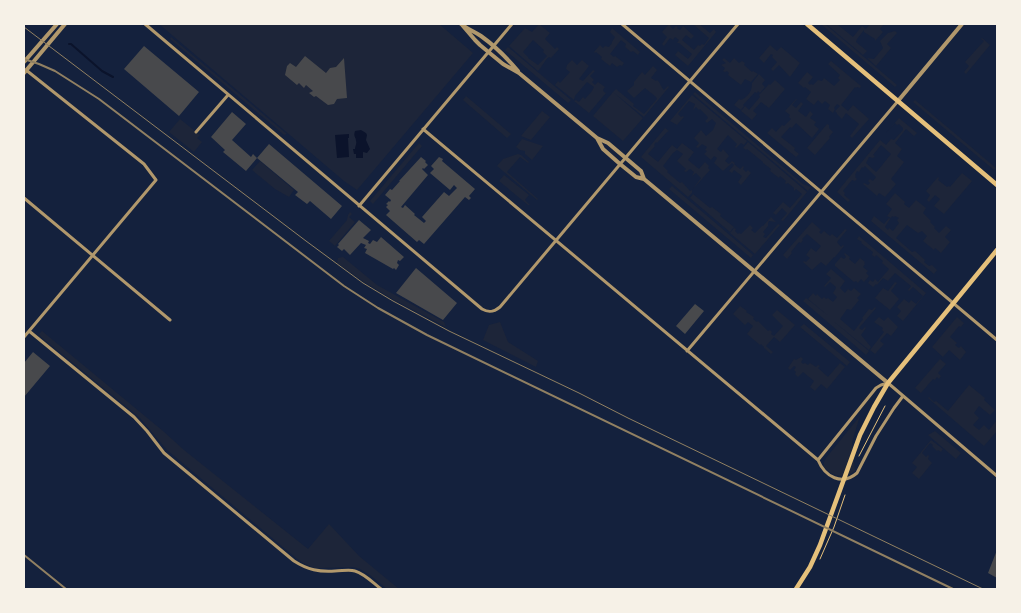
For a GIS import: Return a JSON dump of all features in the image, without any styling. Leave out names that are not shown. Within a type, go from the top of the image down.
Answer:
[{"type":"main road","points":[[807,24],[997,185]]},
{"type":"main road","points":[[796,589],[810,567],[820,545],[864,425],[888,383],[997,250]]},
{"type":"street","points":[[24,62],[57,24]]},
{"type":"street","points":[[24,337],[156,180],[144,164],[25,72],[65,24]]},
{"type":"street","points":[[144,24],[482,309],[491,312],[500,307],[738,24]]},
{"type":"street","points":[[359,206],[512,24]]},
{"type":"street","points":[[622,24],[997,340]]},
{"type":"street","points":[[687,351],[962,24]]},
{"type":"street","points":[[462,25],[480,35],[507,58],[519,73],[596,138],[603,149],[620,164],[636,177],[644,179],[997,476]]},
{"type":"street","points":[[462,25],[475,40],[502,64],[519,73]]},
{"type":"street","points":[[196,132],[228,94]]},
{"type":"street","points":[[423,129],[818,460],[824,470],[835,478],[845,479],[854,476],[860,470],[879,431],[904,396]]},
{"type":"street","points":[[596,138],[608,143],[641,171],[644,179]]},
{"type":"street","points":[[24,198],[170,320]]},
{"type":"street","points":[[29,331],[134,418],[164,453],[294,561],[314,571],[347,570],[358,572],[381,589]]},
{"type":"street","points":[[818,460],[876,388],[888,383]]},
{"type":"path","points":[[859,456],[885,406]]},
{"type":"path","points":[[819,562],[846,492]]},
{"type":"shaded area","points":[[159,24],[439,24],[473,53],[357,190]]},
{"type":"shaded area","points":[[539,24],[550,33],[545,39],[555,49],[557,47],[559,49],[551,58],[547,59],[538,71],[509,46],[525,28],[532,32]],"holes":[[[533,40],[544,50],[543,52],[547,56],[538,65],[523,52]]]},
{"type":"shaded area","points":[[669,24],[672,24],[670,26],[673,29],[676,26],[680,30],[683,26],[694,36],[691,39],[686,35],[682,40],[694,50],[698,45],[704,45],[709,38],[695,24],[699,24],[710,33],[714,29],[716,32],[688,66],[675,55],[678,51],[688,59],[692,54],[677,43],[679,40],[675,37],[673,40],[670,38],[664,46],[662,44],[667,37],[662,32]]},
{"type":"shaded area","points":[[822,24],[825,24],[897,85],[895,87]]},
{"type":"shaded area","points":[[826,24],[838,24],[853,37],[862,26],[866,29],[870,24],[884,24],[880,29],[883,32],[875,41],[864,30],[857,39],[856,42],[867,51],[863,55]]},
{"type":"shaded area","points":[[612,28],[640,52],[638,55],[633,51],[631,52],[621,40],[610,54],[624,63],[622,66],[617,67],[612,63],[610,66],[601,59],[602,57],[594,52],[600,45],[603,48],[605,46],[609,47],[612,43],[615,37],[610,32]]},
{"type":"shaded area","points":[[895,31],[897,33],[887,44],[891,48],[876,66],[867,58],[874,59],[883,48],[880,41],[888,33]]},
{"type":"shaded area","points":[[171,37],[287,134],[284,135],[170,39]]},
{"type":"shaded area","points":[[982,38],[990,45],[966,74],[964,72],[969,66],[965,62],[984,41]]},
{"type":"shaded area","points":[[770,45],[777,51],[781,47],[800,63],[790,77],[779,65],[773,71],[771,69],[777,62],[772,57],[773,55],[771,54],[764,63],[759,58]]},
{"type":"shaded area","points":[[508,47],[571,100],[568,103],[505,50]]},
{"type":"shaded area","points":[[724,58],[730,63],[734,58],[739,63],[742,61],[752,72],[758,74],[751,82],[745,79],[741,85],[728,75],[727,71],[723,71],[725,68],[721,65],[726,63],[722,60]]},
{"type":"shaded area","points":[[572,60],[577,65],[582,60],[589,66],[579,79],[583,81],[593,70],[595,71],[590,76],[594,80],[592,82],[595,85],[598,82],[605,87],[603,90],[606,93],[589,113],[574,101],[579,102],[583,97],[585,99],[594,87],[587,82],[575,96],[574,100],[555,85],[558,81],[560,83],[570,72],[566,69]]},
{"type":"shaded area","points":[[831,61],[861,86],[860,88],[855,87],[841,105],[848,111],[853,105],[869,119],[852,138],[850,136],[859,124],[846,113],[842,119],[835,111],[840,106],[837,104],[833,113],[828,109],[830,105],[825,101],[822,104],[818,100],[814,105],[806,99],[811,92],[798,83],[807,72],[813,77],[808,83],[810,85],[813,85],[818,80],[822,81],[824,78],[834,86],[840,80],[838,78],[840,75],[828,64]]},
{"type":"shaded area","points":[[653,66],[657,70],[651,78],[657,80],[664,90],[669,87],[644,117],[613,92],[616,89],[644,114],[657,99],[656,97],[645,88],[634,98],[627,91],[634,85],[634,82],[642,72],[645,75]]},
{"type":"shaded area","points":[[759,74],[765,80],[762,84],[765,87],[760,93],[758,91],[757,93],[755,92],[741,110],[734,105],[739,99],[741,100],[748,95],[751,91],[752,83]]},
{"type":"shaded area","points":[[775,80],[785,89],[769,108],[761,102],[753,111],[757,114],[752,120],[741,111],[745,106],[749,110],[760,97],[759,95]]},
{"type":"shaded area","points":[[613,92],[643,118],[623,141],[593,116]]},
{"type":"shaded area","points":[[695,92],[803,184],[811,187],[808,191],[693,94]]},
{"type":"shaded area","points":[[692,95],[747,141],[744,145],[741,143],[736,148],[737,144],[728,135],[717,149],[721,152],[723,149],[729,156],[725,161],[729,164],[732,161],[740,169],[743,166],[746,172],[748,170],[751,173],[741,185],[738,182],[742,176],[734,170],[732,173],[729,171],[734,165],[732,163],[723,171],[714,163],[717,158],[714,156],[711,160],[704,154],[707,151],[705,150],[707,147],[702,144],[698,148],[696,147],[699,143],[694,138],[701,130],[706,136],[713,130],[716,123],[712,119],[707,123],[705,121],[708,118],[707,116],[696,107],[693,110],[695,104],[689,101],[678,114],[684,117],[677,125],[670,121]]},
{"type":"shaded area","points":[[466,96],[511,134],[507,138],[463,100]]},
{"type":"shaded area","points":[[796,99],[792,105],[796,108],[801,102],[803,104],[798,111],[806,117],[810,111],[813,114],[810,118],[816,122],[814,125],[819,129],[812,138],[796,123],[781,137],[795,148],[794,150],[799,154],[796,157],[767,133],[772,128],[776,132],[791,119],[790,115],[785,111]]},
{"type":"shaded area","points":[[915,100],[996,168],[994,170],[913,102]]},
{"type":"shaded area","points":[[542,111],[550,117],[531,140],[521,136]]},
{"type":"shaded area","points":[[899,118],[917,133],[914,136],[906,129],[895,143],[902,149],[897,156],[904,162],[891,179],[896,184],[885,197],[879,193],[877,196],[863,184],[868,185],[870,179],[873,181],[876,177],[865,166],[862,167],[855,175],[857,179],[855,181],[852,180],[843,191],[844,195],[850,200],[848,202],[837,192],[880,140],[886,145],[891,139],[894,140],[903,128],[895,123],[886,133]],"holes":[[[881,145],[891,154],[876,172],[866,163],[869,157],[873,158],[875,156],[873,155]]]},
{"type":"shaded area","points":[[180,119],[200,135],[197,138],[202,142],[194,152],[169,132]]},
{"type":"shaded area","points":[[827,124],[833,132],[815,155],[807,148]]},
{"type":"shaded area","points":[[665,128],[669,131],[656,142],[648,154],[658,162],[672,145],[677,149],[682,143],[694,152],[688,160],[699,169],[705,162],[710,170],[688,197],[641,157]],"holes":[[[677,150],[683,154],[677,161],[686,169],[684,171],[686,172],[690,169],[694,172],[692,176],[696,173],[701,178],[690,191],[682,182],[680,183],[667,172],[663,166]]]},
{"type":"shaded area","points":[[361,130],[367,135],[366,140],[370,149],[367,153],[363,152],[363,158],[356,158],[353,149],[355,149],[356,143],[354,133]]},
{"type":"shaded area","points":[[349,134],[349,157],[337,158],[335,135]]},
{"type":"shaded area","points":[[522,139],[543,146],[532,160],[525,154],[525,151],[516,147]]},
{"type":"shaded area","points":[[748,142],[807,192],[783,221],[781,220],[787,213],[782,208],[776,215],[773,213],[783,202],[790,208],[802,194],[796,189],[794,191],[794,188],[785,183],[786,181],[780,176],[779,178],[763,162],[743,148]]},
{"type":"shaded area","points":[[419,143],[422,146],[373,204],[370,201]]},
{"type":"shaded area","points":[[518,154],[529,162],[520,157],[507,172],[537,200],[497,166],[503,159]]},
{"type":"shaded area","points":[[260,161],[294,190],[289,197],[275,189],[252,170]]},
{"type":"shaded area","points":[[962,173],[972,181],[944,214],[934,206],[940,199],[935,195],[929,202],[927,200],[930,195],[926,191],[938,177],[938,180],[947,187],[950,187]]},
{"type":"shaded area","points":[[504,175],[529,195],[525,200],[530,205],[499,181]]},
{"type":"shaded area","points":[[672,186],[753,255],[751,258],[669,189]]},
{"type":"shaded area","points":[[895,193],[909,208],[916,200],[926,208],[923,213],[939,233],[946,226],[951,230],[945,237],[950,242],[941,253],[923,241],[927,236],[922,231],[918,233],[907,225],[896,238],[912,252],[915,251],[929,266],[932,265],[937,270],[934,274],[871,221],[874,216],[884,224],[889,218],[885,227],[893,231],[899,223],[897,220],[899,218],[887,216],[892,209],[886,204]]},
{"type":"shaded area","points":[[693,194],[710,208],[712,207],[721,214],[720,216],[734,227],[730,232],[690,198]]},
{"type":"shaded area","points":[[350,212],[352,214],[349,217],[355,222],[335,246],[329,241],[347,220]]},
{"type":"shaded area","points":[[771,217],[776,222],[769,221],[768,226],[763,232],[765,234],[763,237],[766,238],[778,224],[780,225],[755,254],[730,233],[734,228],[738,234],[741,234],[750,225],[753,228],[751,230],[755,233]]},
{"type":"shaded area","points":[[812,222],[821,230],[819,232],[821,234],[824,231],[830,236],[832,234],[837,238],[845,229],[847,230],[837,242],[841,247],[844,246],[835,257],[826,266],[821,262],[812,270],[803,262],[810,258],[806,255],[811,248],[816,252],[821,246],[807,234],[787,259],[783,255]]},
{"type":"shaded area","points":[[859,236],[926,293],[903,321],[897,316],[901,311],[897,307],[904,299],[909,303],[911,300],[916,304],[923,296],[913,287],[909,291],[911,286],[895,273],[888,281],[883,278],[873,287],[868,283],[870,280],[873,282],[875,279],[878,282],[889,269],[882,263],[883,261],[876,255],[875,257],[872,255],[873,252],[857,239]]},
{"type":"shaded area","points":[[845,253],[855,264],[860,258],[865,262],[863,267],[868,271],[866,273],[869,276],[864,282],[861,279],[858,283],[854,282],[835,266],[841,257],[844,259],[846,257]]},
{"type":"shaded area","points":[[343,257],[377,285],[444,322],[446,327],[364,282],[337,263],[338,258]]},
{"type":"shaded area","points":[[831,269],[845,281],[840,288],[845,293],[848,289],[851,291],[854,288],[861,294],[851,310],[847,309],[840,319],[854,331],[869,309],[876,308],[859,328],[862,330],[866,328],[861,335],[871,347],[869,350],[832,320],[869,351],[866,355],[803,301],[806,298],[830,317],[808,299],[813,293],[822,299],[824,297],[828,298],[833,302],[837,297],[833,293],[836,287],[830,282],[824,286],[831,278],[826,274]]},
{"type":"shaded area","points":[[895,282],[897,283],[891,291],[899,299],[890,310],[875,298],[883,288],[888,291]]},
{"type":"shaded area","points":[[740,306],[768,331],[770,330],[774,336],[783,326],[772,315],[777,310],[795,325],[780,342],[774,337],[766,346],[773,352],[771,354],[747,334],[753,326],[748,322],[745,325],[733,314]]},
{"type":"shaded area","points":[[879,317],[884,321],[888,317],[898,327],[891,336],[887,333],[880,341],[884,344],[875,354],[870,350],[884,332],[883,328],[874,322]]},
{"type":"shaded area","points":[[957,317],[964,323],[950,337],[957,343],[955,345],[959,348],[961,346],[966,352],[960,360],[949,350],[943,357],[932,347]]},
{"type":"shaded area","points":[[500,322],[508,342],[538,361],[536,367],[483,340],[489,325]]},
{"type":"shaded area","points":[[804,324],[850,362],[847,366],[800,327]]},
{"type":"shaded area","points":[[42,331],[184,450],[308,549],[329,524],[359,556],[399,589],[387,589],[360,569],[353,567],[314,568],[296,558],[167,450],[140,418],[41,337],[39,334]]},
{"type":"shaded area","points":[[801,357],[803,364],[808,365],[810,363],[816,367],[820,366],[818,368],[828,377],[840,363],[845,367],[827,389],[821,384],[815,391],[810,387],[814,381],[803,372],[798,377],[795,374],[794,370],[796,367],[794,366],[790,370],[788,368],[794,359],[796,360]]},
{"type":"shaded area","points":[[940,359],[946,364],[938,373],[941,376],[939,379],[937,377],[935,380],[933,379],[921,393],[915,388]]},
{"type":"shaded area","points":[[969,385],[985,398],[984,400],[995,410],[990,415],[979,406],[974,413],[979,418],[973,425],[979,430],[984,425],[989,430],[997,420],[997,431],[984,446],[928,398],[934,402],[936,401],[948,411]]},
{"type":"shaded area","points":[[860,416],[852,442],[855,471],[842,476],[835,475],[824,467],[824,462]]},
{"type":"shaded area","points":[[935,431],[961,453],[956,459],[928,435]]},
{"type":"shaded area","points":[[931,440],[943,449],[941,452],[937,451],[930,443],[922,453],[926,457],[929,456],[928,459],[932,463],[919,479],[912,473],[917,467],[912,463]]},
{"type":"building","points":[[144,46],[199,92],[179,116],[124,69]]},
{"type":"building","points":[[305,56],[326,73],[330,68],[336,67],[344,58],[347,98],[337,99],[334,104],[328,105],[309,93],[313,91],[306,85],[304,88],[299,83],[297,85],[285,75],[287,66],[290,63],[296,67]]},
{"type":"building","points":[[232,112],[246,124],[232,140],[251,157],[253,154],[257,158],[246,171],[223,152],[225,150],[211,137]]},
{"type":"building","points":[[269,144],[342,206],[331,219],[310,201],[307,204],[295,195],[298,192],[257,158]]},
{"type":"building","points":[[421,157],[428,165],[422,169],[428,175],[401,207],[403,208],[405,205],[424,223],[426,221],[422,217],[444,192],[449,196],[457,188],[454,185],[450,190],[430,173],[434,169],[431,166],[439,157],[475,189],[469,196],[471,198],[469,200],[465,197],[424,244],[419,240],[417,242],[386,215],[390,211],[386,204],[391,200],[385,195],[390,189],[392,190]]},
{"type":"building","points":[[359,220],[371,230],[363,238],[369,241],[368,243],[370,244],[373,240],[377,242],[381,237],[404,257],[400,261],[398,260],[397,263],[399,265],[396,270],[365,253],[367,249],[364,248],[366,245],[361,243],[350,255],[344,249],[342,251],[337,247]]},
{"type":"building","points":[[416,268],[457,303],[443,320],[396,293]]},
{"type":"building","points":[[695,304],[704,311],[685,334],[676,326]]},
{"type":"building","points":[[33,352],[50,366],[24,397],[24,363]]},
{"type":"building","points":[[997,550],[997,578],[988,573]]},
{"type":"waterway","points":[[69,44],[102,71],[113,77]]},
{"type":"tram line","points":[[24,27],[306,241],[363,283],[393,301],[449,331],[983,589]]},
{"type":"railway","points":[[24,59],[55,71],[99,99],[344,286],[378,308],[427,335],[953,589]]},
{"type":"railway","points":[[24,555],[66,589]]}]
